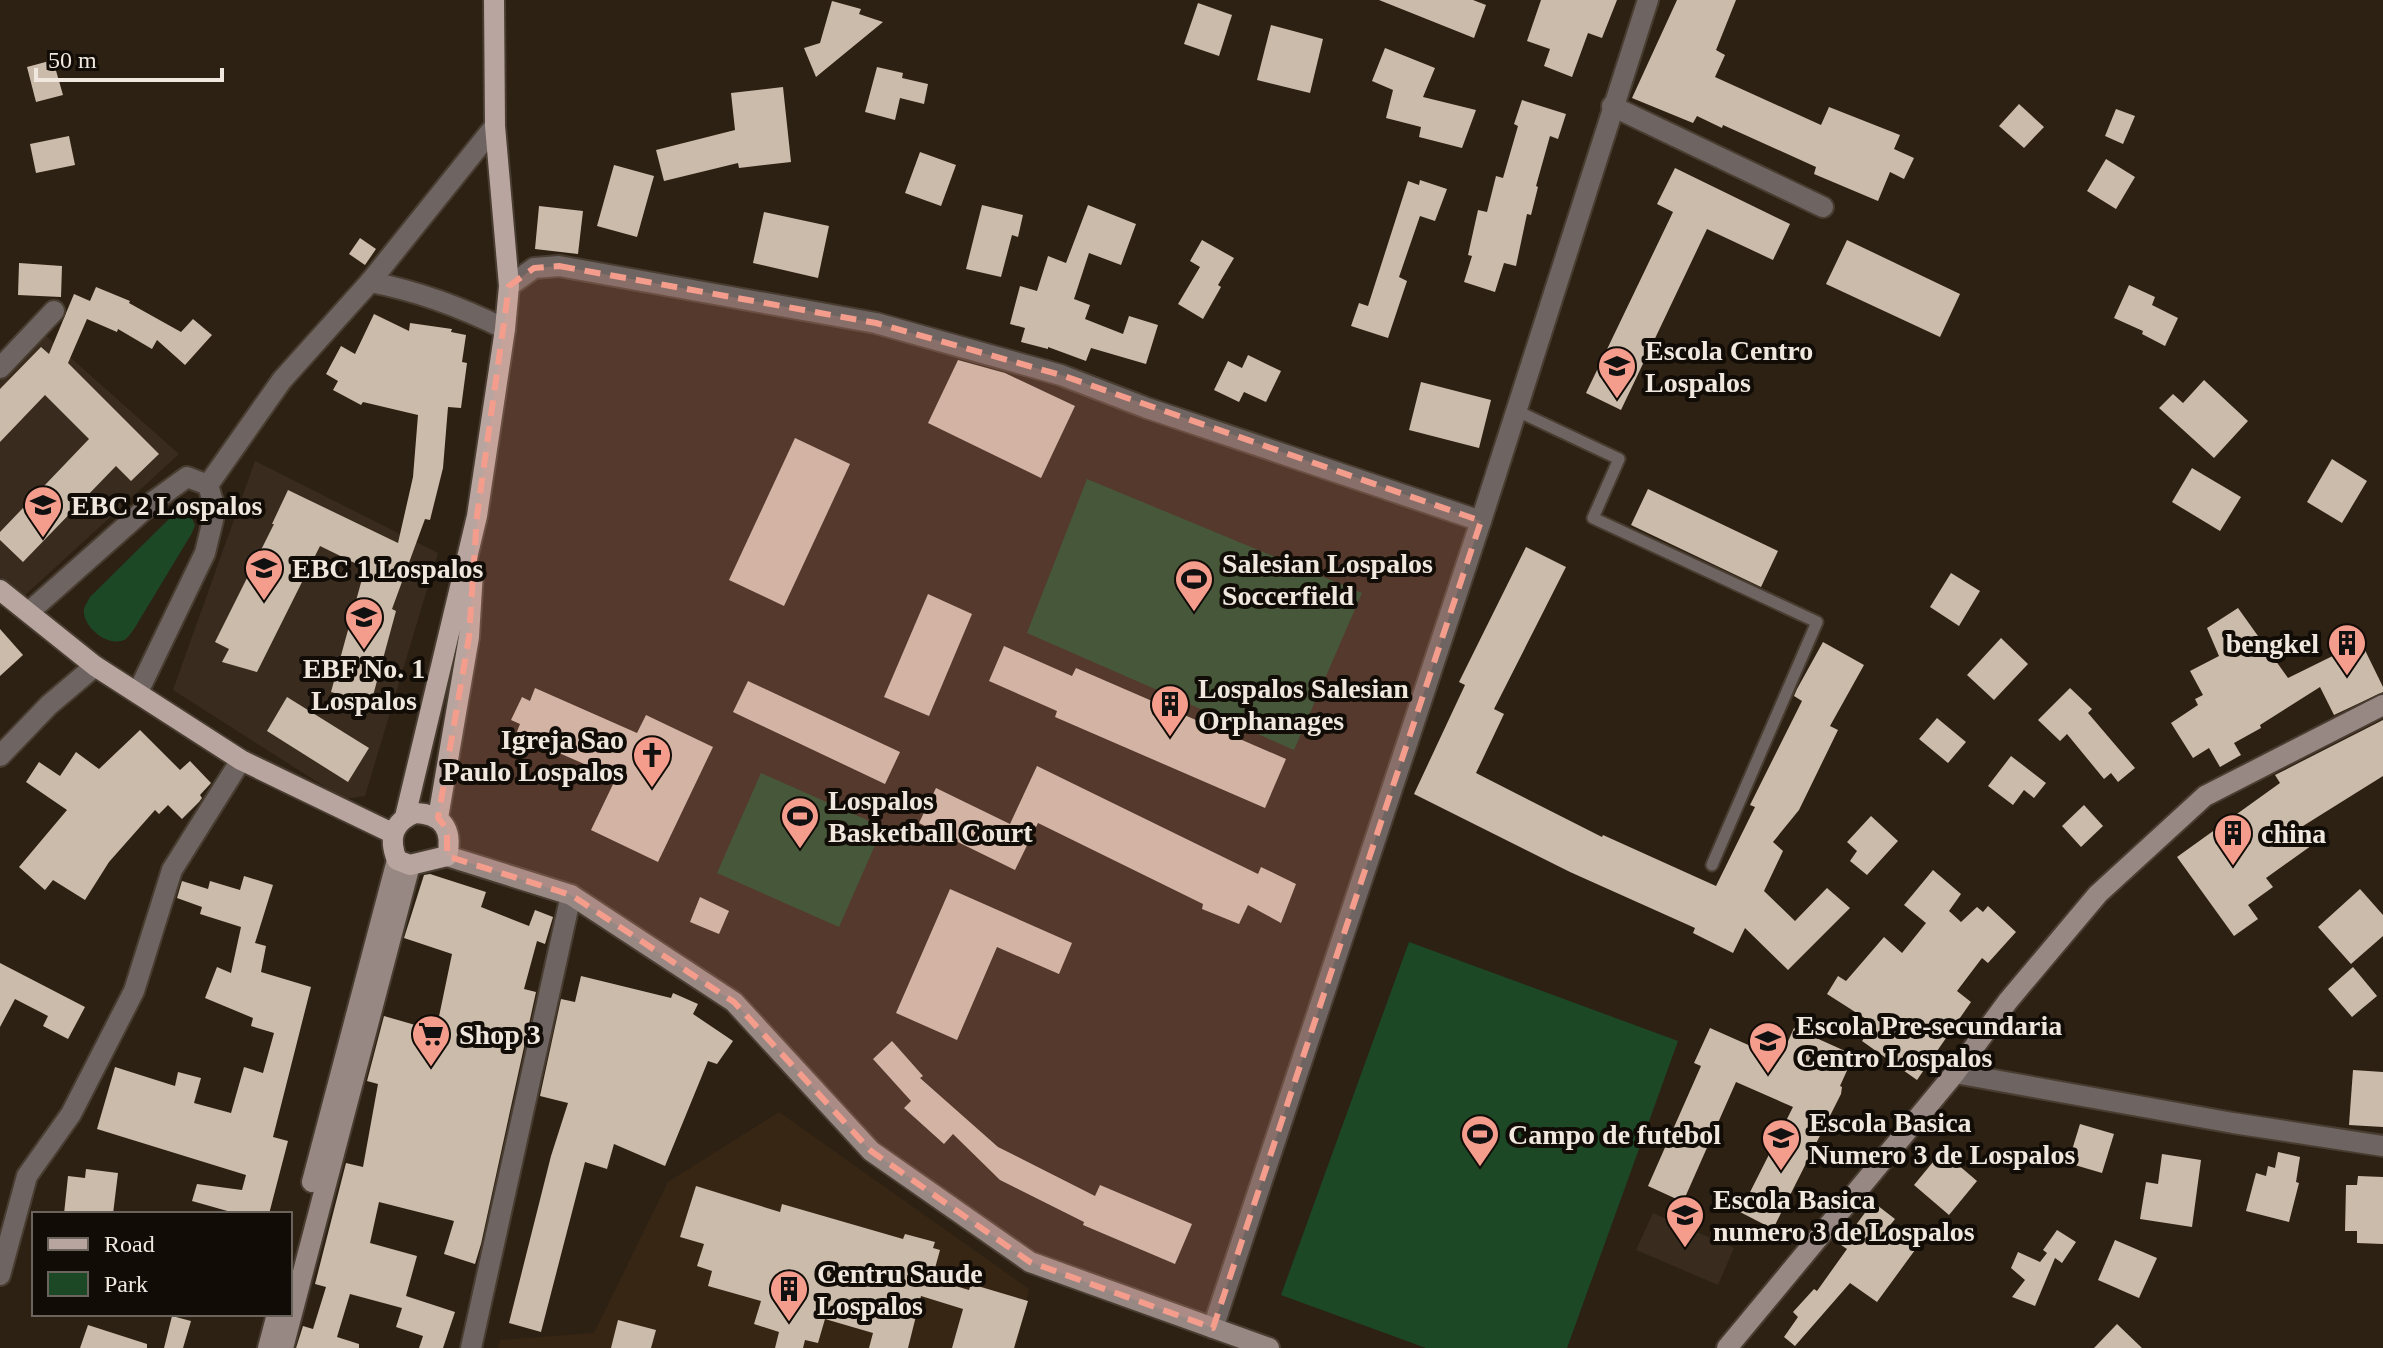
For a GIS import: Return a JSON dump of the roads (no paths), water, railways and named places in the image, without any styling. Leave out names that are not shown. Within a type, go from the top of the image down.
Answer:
[{"type":"main road","points":[[438,818],[469,637],[477,516],[509,286],[495,126],[494,0]]},
{"type":"main road","points":[[399,825],[415,813],[427,813],[438,818],[447,829],[450,842],[447,856],[403,863],[392,847],[477,516]]},
{"type":"main road","points":[[0,590],[95,666],[241,760],[399,825]]},
{"type":"street","points":[[1213,1328],[1481,521],[1648,0]]},
{"type":"street","points":[[1612,106],[1823,207]]},
{"type":"street","points":[[208,485],[282,380],[370,282],[495,126]]},
{"type":"street","points":[[509,286],[534,268],[559,266],[876,323],[1061,375],[1147,408],[1481,521]]},
{"type":"street","points":[[370,282],[408,289],[469,310],[505,329]]},
{"type":"street","points":[[0,368],[54,311]]},
{"type":"street","points":[[29,612],[154,501],[187,477],[208,485]]},
{"type":"street","points":[[138,692],[205,553],[213,520],[213,502],[208,485]]},
{"type":"street","points":[[0,756],[49,705],[95,666]]},
{"type":"street","points":[[1727,1348],[1955,1073],[2008,1001],[2098,894],[2205,796],[2383,705]]},
{"type":"street","points":[[0,1275],[27,1176],[71,1114],[134,991],[172,870],[241,760]]},
{"type":"street","points":[[447,856],[571,895],[734,1002],[871,1151],[1030,1262],[1269,1348]]},
{"type":"street","points":[[292,1256],[403,863]]},
{"type":"street","points":[[292,1312],[403,863]]},
{"type":"street","points":[[471,1348],[571,895]]},
{"type":"street","points":[[1955,1073],[2233,1123],[2383,1146]]},
{"type":"street","points":[[268,1348],[276,1316]]},
{"type":"street","points":[[283,1348],[291,1316]]},
{"type":"lane","points":[[1517,411],[1619,459],[1593,518],[1817,622],[1712,865]]},
{"type":"place","name":"Escola Centro Lospalos","points":[[1617,400]]},
{"type":"place","name":"EBC 2 Lospalos","points":[[43,539]]},
{"type":"place","name":"EBC 1 Lospalos","points":[[264,602]]},
{"type":"place","name":"Salesian Lospalos Soccerfield","points":[[1194,613]]},
{"type":"place","name":"EBF No. 1 Lospalos","points":[[364,651]]},
{"type":"place","name":"bengkel","points":[[2347,677]]},
{"type":"place","name":"Lospalos Salesian Orphanages","points":[[1170,738]]},
{"type":"place","name":"Igreja Sao Paulo Lospalos","points":[[652,789]]},
{"type":"place","name":"Lospalos Basketball Court","points":[[800,850]]},
{"type":"place","name":"china","points":[[2233,867]]},
{"type":"place","name":"Shop 3","points":[[431,1068]]},
{"type":"place","name":"Escola Pre-secundaria Centro Lospalos","points":[[1768,1075]]},
{"type":"place","name":"Campo de futebol","points":[[1480,1168]]},
{"type":"place","name":"Escola Basica Numero 3 de Lospalos","points":[[1781,1172]]},
{"type":"place","name":"Escola Basica numero 3 de Lospalos","points":[[1685,1249]]},
{"type":"place","name":"Centru Saude Lospalos","points":[[789,1323]]}]
